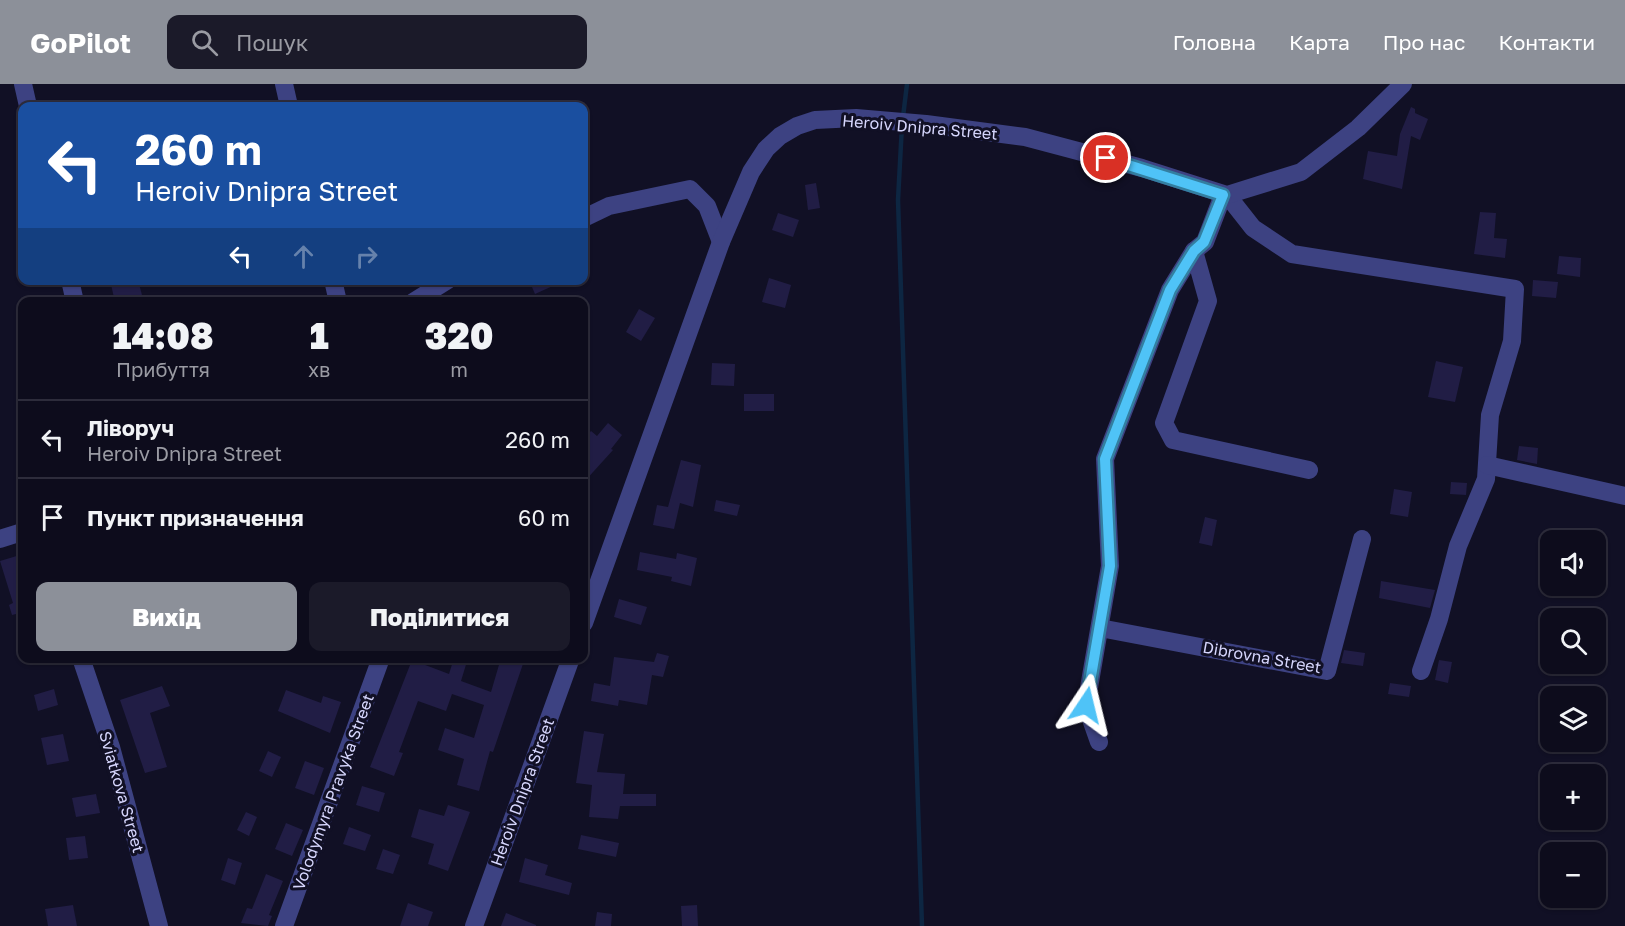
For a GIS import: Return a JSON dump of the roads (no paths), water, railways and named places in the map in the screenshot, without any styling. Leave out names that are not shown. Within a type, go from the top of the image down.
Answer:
[{"type":"street","points":[[23,84],[27,102]]},
{"type":"street","points":[[284,84],[289,102]]},
{"type":"street","points":[[1100,742],[1086,705],[1110,566],[1105,459],[1170,290],[1194,251],[1204,242],[1225,195],[1301,172],[1358,128],[1403,84]]},
{"type":"street","name":"Heroiv Dnipra Street","points":[[588,612],[721,242],[751,172],[766,149],[780,136],[797,126],[815,120],[856,118],[926,124],[1024,137],[1142,168],[1225,195]]},
{"type":"street","points":[[588,216],[609,206],[690,189],[707,206],[721,242]]},
{"type":"street","points":[[1225,195],[1253,228],[1292,254],[1395,272],[1515,289],[1512,341],[1490,415],[1486,479],[1458,546],[1439,619],[1421,671]]},
{"type":"street","points":[[1194,251],[1208,301],[1164,423],[1173,440],[1309,470]]},
{"type":"street","points":[[420,297],[440,285]]},
{"type":"street","points":[[1487,465],[1625,496]]},
{"type":"street","points":[[0,539],[18,533]]},
{"type":"street","name":"Dibrovna Street","points":[[1100,628],[1327,671],[1362,539]]},
{"type":"street","name":"Sviatkova Street","points":[[83,663],[111,747],[159,926]]},
{"type":"street","name":"Volodymyra Pravyka Street","points":[[284,926],[379,663]]},
{"type":"street","name":"Heroiv Dnipra Street","points":[[474,926],[569,663]]},
{"type":"waterway","points":[[903,117],[907,84]]},
{"type":"waterway","points":[[902,125],[898,200],[922,926]]}]
